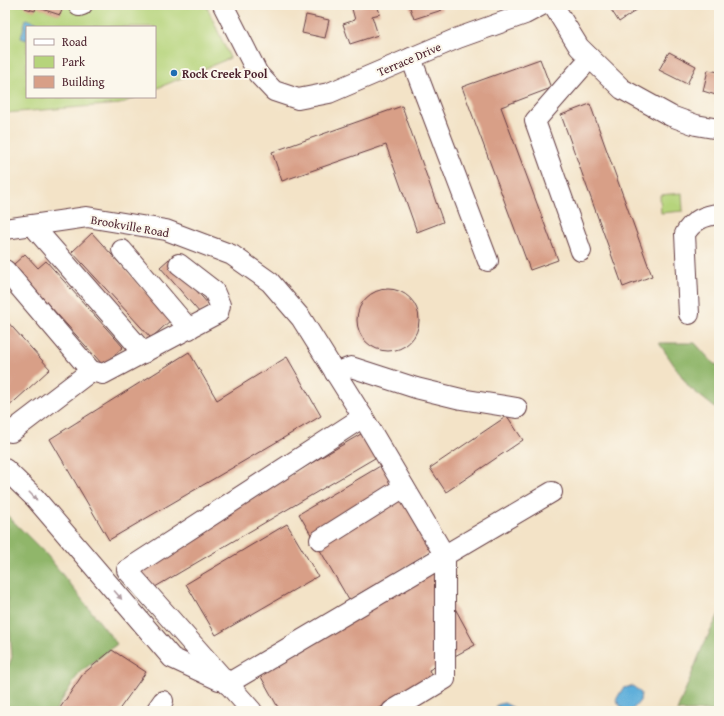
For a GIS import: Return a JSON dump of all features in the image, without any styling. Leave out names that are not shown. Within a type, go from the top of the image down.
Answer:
[{"type":"street","name":"Terrace Drive","points":[[223,5],[258,74],[274,91],[298,99],[329,93],[458,38],[525,14],[542,5]]},
{"type":"street","points":[[553,5],[579,46],[622,89],[671,116],[696,125],[719,129]]},
{"type":"street","points":[[411,58],[488,261]]},
{"type":"street","points":[[581,251],[535,121],[590,58]]},
{"type":"street","points":[[689,314],[685,234],[689,226],[702,218],[709,215],[719,214]]},
{"type":"street","name":"Brookville Road","points":[[5,229],[88,217],[166,230],[232,255],[270,282],[301,318],[364,417],[445,556]]},
{"type":"street","points":[[32,225],[144,353]]},
{"type":"street","points":[[122,250],[189,329]]},
{"type":"street","points":[[5,270],[91,371],[103,374],[218,313],[220,305],[214,291],[178,264]]},
{"type":"street","points":[[335,373],[351,367],[416,388],[461,399],[517,408]]},
{"type":"street","points":[[5,431],[11,432],[91,371]]},
{"type":"street","points":[[252,711],[127,570],[364,417]]},
{"type":"street","points":[[5,469],[35,498],[172,658],[227,684]]},
{"type":"street","points":[[320,540],[404,487]]},
{"type":"street","points":[[227,684],[552,492]]},
{"type":"street","points":[[392,711],[445,679],[445,556]]},
{"type":"green space","name":"Rock Creek Pool","points":[[5,5],[206,5],[230,58],[156,89],[156,26],[26,26],[26,98],[134,98],[120,104],[5,113]]},
{"type":"green space","points":[[682,193],[683,211],[661,213],[660,195]]},
{"type":"green space","points":[[659,343],[695,343],[714,364],[719,365],[719,411],[689,387]]},
{"type":"green space","points":[[5,513],[47,555],[117,644],[79,673],[55,711],[5,711],[5,675],[12,657],[7,598],[5,595]]},
{"type":"green space","points":[[719,614],[719,711],[677,711],[702,648]]},
{"type":"water","points":[[26,19],[44,25],[26,26],[26,40],[21,38]]},
{"type":"water","points":[[633,686],[641,693],[640,701],[631,711],[624,711],[616,700],[623,688]]},
{"type":"water","points":[[504,703],[514,708],[515,711],[496,711],[497,705]]},
{"type":"building","points":[[25,5],[64,5],[60,15],[36,7],[35,11],[25,8]]},
{"type":"building","points":[[364,5],[377,5],[380,14],[372,16],[378,35],[350,44],[343,24],[355,20],[352,9]]},
{"type":"building","points":[[409,5],[440,5],[442,10],[414,19]]},
{"type":"building","points":[[608,5],[644,5],[619,22]]},
{"type":"building","points":[[674,5],[689,5],[689,8]]},
{"type":"building","points":[[306,15],[329,20],[325,38],[302,33]]},
{"type":"building","points":[[669,52],[696,66],[687,84],[659,70]]},
{"type":"building","points":[[540,59],[551,88],[501,107],[558,260],[530,270],[462,87]]},
{"type":"building","points":[[708,70],[719,72],[719,96],[703,91]]},
{"type":"building","points":[[590,104],[652,276],[623,287],[561,115]]},
{"type":"building","points":[[402,106],[443,222],[417,232],[386,145],[282,181],[272,152]]},
{"type":"building","points":[[92,233],[171,320],[151,338],[72,252]]},
{"type":"building","points":[[25,254],[38,268],[46,261],[123,347],[103,365],[13,265]]},
{"type":"building","points":[[169,259],[209,305],[200,313],[160,267]]},
{"type":"building","points":[[388,289],[400,291],[410,298],[417,308],[419,320],[417,332],[410,342],[400,349],[388,351],[376,349],[366,342],[359,332],[357,320],[359,308],[366,298],[376,291]]},
{"type":"building","points":[[5,319],[50,369],[5,410]]},
{"type":"building","points":[[189,352],[217,400],[287,357],[321,416],[109,540],[50,439]]},
{"type":"building","points":[[507,416],[523,440],[446,492],[430,468]]},
{"type":"building","points":[[366,431],[380,455],[150,590],[136,566]]},
{"type":"building","points":[[387,462],[437,548],[349,600],[299,514]]},
{"type":"building","points":[[287,524],[318,576],[216,635],[186,584]]},
{"type":"building","points":[[432,566],[475,645],[429,670],[433,679],[374,711],[302,711],[301,709],[297,711],[280,711],[260,675]]},
{"type":"building","points":[[112,650],[146,672],[118,711],[58,711],[83,674]]},
{"type":"place","name":"Rock Creek Pool","points":[[174,73]]}]
